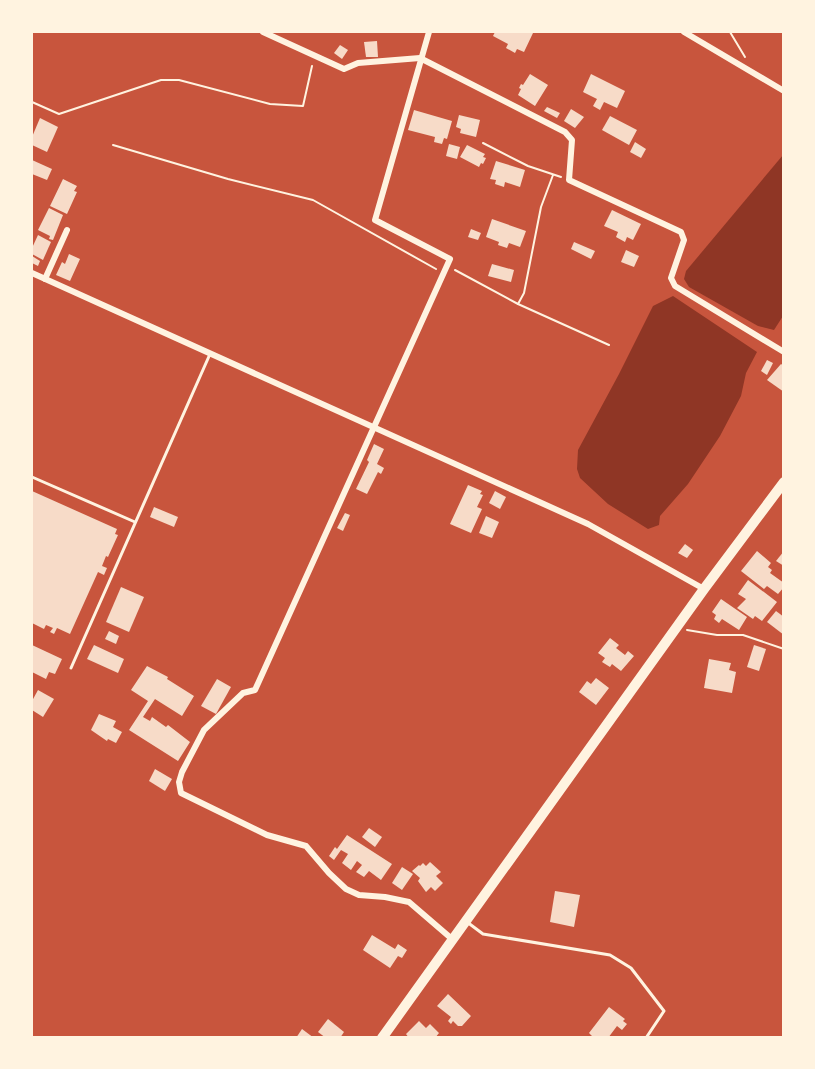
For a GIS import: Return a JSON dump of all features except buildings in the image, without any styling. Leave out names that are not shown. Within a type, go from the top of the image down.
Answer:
[{"type":"highway","points":[[382,1038],[676,627],[783,482]]},
{"type":"street","points":[[263,32],[344,69],[358,63],[420,58],[565,132],[573,140],[569,180],[681,232],[684,240],[671,278],[675,286],[783,352]]},
{"type":"street","points":[[429,32],[375,220],[450,259],[255,690],[243,693],[204,730],[179,782],[181,793],[267,835],[306,846],[329,873],[346,889],[359,896],[385,897],[409,902],[452,939]]},
{"type":"street","points":[[684,32],[783,90]]},
{"type":"street","points":[[45,279],[67,230]]},
{"type":"street","points":[[32,273],[588,524],[704,589]]},
{"type":"lane","points":[[71,668],[211,352]]},
{"type":"lane","points":[[32,477],[135,522]]},
{"type":"lane","points":[[465,921],[483,934],[610,955],[631,968],[664,1011],[646,1038]]},
{"type":"path","points":[[730,32],[746,56],[741,65]]},
{"type":"path","points":[[32,102],[59,114],[161,80],[179,80],[270,104],[303,106],[315,55]]},
{"type":"path","points":[[483,143],[528,166],[569,180]]},
{"type":"path","points":[[113,145],[228,179],[313,200],[443,274]]},
{"type":"path","points":[[518,304],[524,293],[541,207],[553,175]]},
{"type":"path","points":[[447,266],[518,304],[609,345]]},
{"type":"path","points":[[676,627],[717,635],[743,635],[783,648]]},
{"type":"shaded area","points":[[783,155],[783,316],[774,330],[758,326],[689,287],[684,279],[686,271]]},
{"type":"shaded area","points":[[673,296],[757,352],[746,373],[741,396],[720,436],[688,484],[660,516],[659,525],[648,529],[608,504],[580,478],[577,469],[578,450],[653,306]]}]
